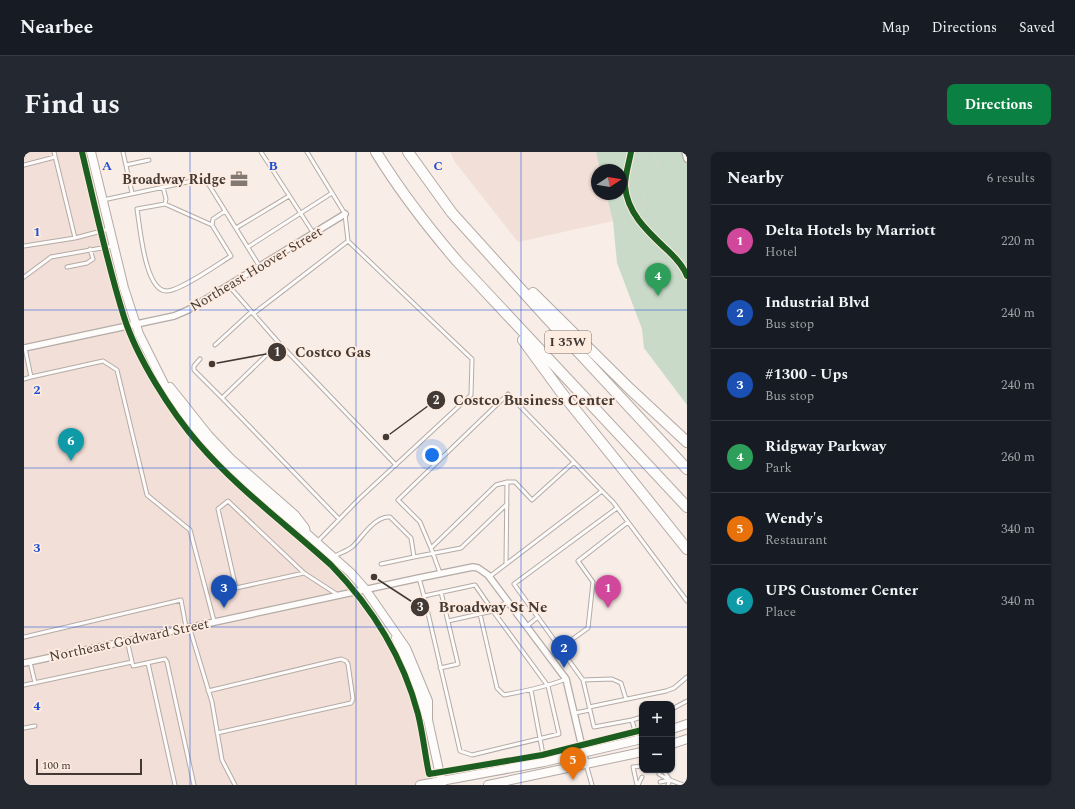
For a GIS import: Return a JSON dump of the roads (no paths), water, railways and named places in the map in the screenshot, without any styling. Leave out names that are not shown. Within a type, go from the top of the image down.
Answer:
[{"type":"highway","name":"I 35W","points":[[376,152],[399,189],[427,225],[497,305],[687,507]]},
{"type":"highway","name":"I 35W","points":[[408,152],[452,213],[545,316],[687,468]]},
{"type":"highway","points":[[452,213],[596,357],[687,442]]},
{"type":"highway","points":[[497,305],[561,392],[687,549]]},
{"type":"main road","points":[[91,152],[122,282],[136,324],[176,405],[216,454],[287,520],[335,556],[365,589],[394,633],[428,720],[442,783]]},
{"type":"main road","points":[[675,728],[687,724]]},
{"type":"main road","points":[[675,743],[687,739]]},
{"type":"main road","points":[[420,785],[442,783],[639,740]]},
{"type":"main road","points":[[488,785],[639,753]]},
{"type":"street","points":[[685,152],[687,159]]},
{"type":"street","name":"Northeast Hoover Street","points":[[24,348],[182,313],[229,286],[345,214]]},
{"type":"street","name":"Northeast Godward Street","points":[[27,662],[473,567],[483,570],[490,577],[566,678],[586,764]]},
{"type":"lane","points":[[54,152],[74,238]]},
{"type":"lane","points":[[123,152],[132,193]]},
{"type":"lane","points":[[261,152],[314,234]]},
{"type":"lane","points":[[307,152],[345,214],[348,241],[472,359],[472,395],[396,465],[317,542]]},
{"type":"lane","points":[[24,165],[55,158]]},
{"type":"lane","points":[[126,165],[149,160]]},
{"type":"lane","points":[[102,200],[203,180],[209,185],[260,267]]},
{"type":"lane","points":[[164,187],[166,199],[165,204]]},
{"type":"lane","points":[[248,247],[332,193]]},
{"type":"lane","points":[[236,228],[289,196]]},
{"type":"lane","points":[[212,225],[165,204],[137,209],[149,276],[157,289],[167,291],[178,288],[231,256],[212,225],[212,218],[225,211]]},
{"type":"lane","points":[[24,246],[74,238],[109,229]]},
{"type":"lane","points":[[215,345],[252,313],[348,241]]},
{"type":"lane","points":[[24,277],[51,257],[113,246]]},
{"type":"lane","points":[[67,267],[87,263],[94,259],[90,249]]},
{"type":"lane","points":[[229,286],[252,313],[396,465]]},
{"type":"lane","points":[[222,398],[280,343]]},
{"type":"lane","points":[[24,348],[31,377]]},
{"type":"lane","points":[[200,359],[194,366],[194,370],[339,520]]},
{"type":"lane","points":[[24,379],[103,361],[117,370],[147,495],[190,530],[214,621]]},
{"type":"lane","points":[[440,573],[420,522],[398,500],[508,394],[617,508],[687,601]]},
{"type":"lane","points":[[431,548],[496,485],[507,482],[515,482],[532,500],[574,462]]},
{"type":"lane","points":[[506,564],[507,482]]},
{"type":"lane","points":[[490,577],[602,491]]},
{"type":"lane","points":[[304,573],[236,588],[218,509],[228,502],[304,573],[338,595]]},
{"type":"lane","points":[[381,564],[461,548],[507,504]]},
{"type":"lane","points":[[617,508],[514,584],[584,680],[594,727],[639,718]]},
{"type":"lane","points":[[335,556],[351,548],[380,518],[387,516],[392,518],[409,535],[414,557]]},
{"type":"lane","points":[[560,648],[588,628],[593,582],[578,561],[628,522]]},
{"type":"lane","points":[[419,578],[460,751],[472,755],[559,734],[548,686],[493,612],[475,585],[424,596]]},
{"type":"lane","points":[[440,668],[458,664],[441,592]]},
{"type":"lane","points":[[24,637],[181,600],[208,691],[222,760],[235,785]]},
{"type":"lane","points":[[448,621],[493,612],[508,601]]},
{"type":"lane","points":[[480,614],[497,688],[500,693],[504,695],[531,690],[548,686],[566,678]]},
{"type":"lane","points":[[527,626],[538,617]]},
{"type":"lane","points":[[127,640],[133,666],[165,659],[167,662],[194,785]]},
{"type":"lane","points":[[208,691],[341,658],[346,660],[348,664],[353,699],[346,705],[217,733]]},
{"type":"lane","points":[[27,662],[35,683]]},
{"type":"lane","points":[[24,685],[132,662]]},
{"type":"lane","points":[[148,663],[175,785]]},
{"type":"lane","points":[[575,713],[626,699],[666,691],[674,688],[687,677]]},
{"type":"lane","points":[[584,680],[612,679],[621,683],[626,699]]},
{"type":"lane","points":[[531,690],[544,762]]},
{"type":"lane","points":[[675,707],[687,701]]},
{"type":"lane","points":[[632,720],[639,738]]},
{"type":"lane","points":[[24,728],[35,726]]},
{"type":"lane","points":[[586,764],[592,785]]},
{"type":"lane","points":[[638,785],[633,767],[639,766]]},
{"type":"lane","points":[[665,773],[670,780]]},
{"type":"lane","points":[[658,774],[683,785]]},
{"type":"lane","points":[[638,785],[642,778]]},
{"type":"lane","points":[[660,782],[670,780]]},
{"type":"lane","points":[[668,785],[670,780]]},
{"type":"place","name":"Broadway Ridge","points":[[239,179]]},
{"type":"place","name":"Ridgway Parkway","points":[[658,296]]},
{"type":"place","name":"Costco Gas","points":[[212,364]]},
{"type":"place","name":"Costco Business Center","points":[[386,437]]},
{"type":"place","name":"UPS Customer Center","points":[[71,461]]},
{"type":"place","name":"Broadway St Ne","points":[[374,577]]},
{"type":"place","name":"#1300 - Ups","points":[[224,608]]},
{"type":"place","name":"Delta Hotels by Marriott","points":[[608,608]]},
{"type":"place","name":"Industrial Blvd","points":[[564,668]]},
{"type":"place","name":"Wendy's","points":[[573,780]]}]
